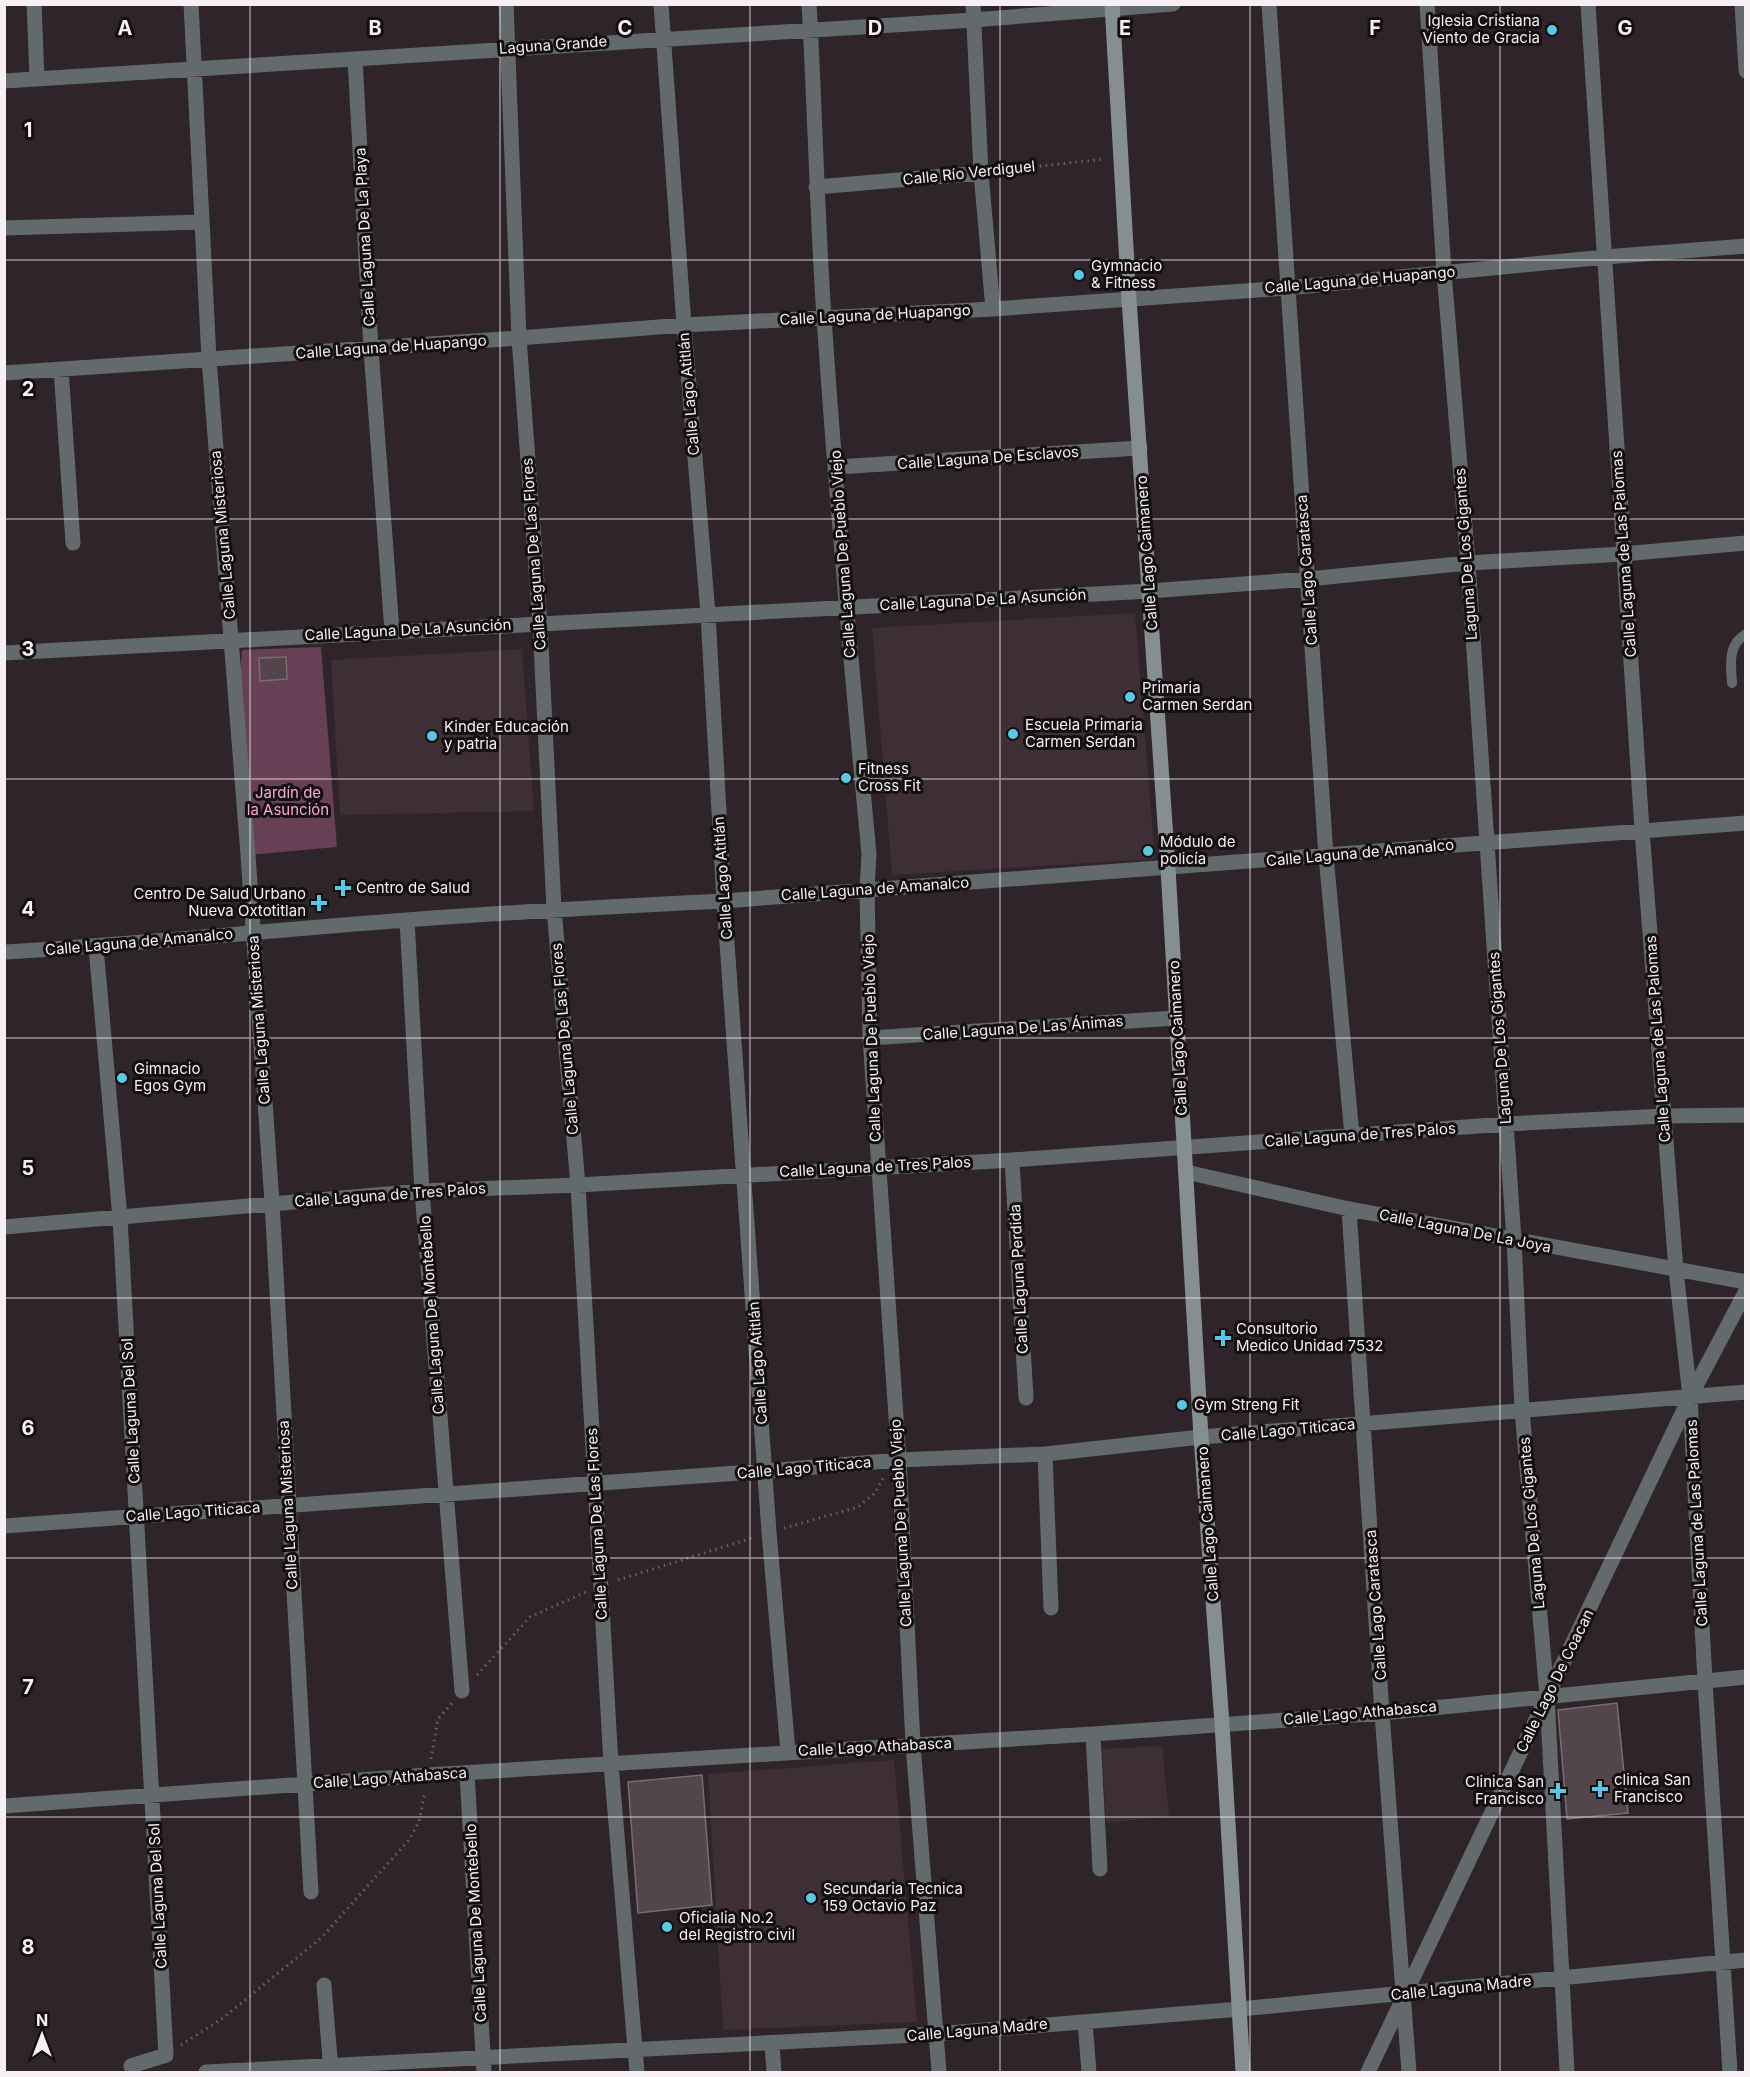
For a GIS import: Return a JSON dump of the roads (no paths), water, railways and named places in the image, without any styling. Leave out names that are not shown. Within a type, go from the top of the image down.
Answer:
[{"type":"street","points":[[34,4],[37,79]]},
{"type":"street","name":"Calle Laguna Misteriosa","points":[[191,4],[209,359],[272,1203],[311,1892]]},
{"type":"street","name":"Calle Laguna De Las Flores","points":[[506,4],[519,339],[540,624],[554,909],[578,1185],[599,1586],[611,1764],[637,2073]]},
{"type":"street","name":"Calle Lago Atitlán","points":[[661,4],[708,614],[724,901],[743,1175],[788,1752]]},
{"type":"street","name":"Calle Laguna De Pueblo Viejo","points":[[809,4],[824,318],[846,608],[869,854],[867,889],[870,1038],[899,1460],[913,1744],[939,2073]]},
{"type":"street","name":"Laguna Grande","points":[[4,81],[811,29],[973,12],[1173,4]]},
{"type":"street","name":"Calle Lago Caratasca","points":[[1269,4],[1326,856],[1352,1135]]},
{"type":"street","name":"Laguna De Los Gigantes","points":[[1427,4],[1444,272],[1468,563],[1485,842],[1514,1240],[1522,1410],[1547,1696],[1567,2073]]},
{"type":"street","name":"Calle Laguna de Las Palomas","points":[[1588,4],[1642,830],[1676,1270],[1690,1396],[1730,2073]]},
{"type":"street","points":[[1742,4],[1746,71]]},
{"type":"street","name":"Calle Lago Caimanero","points":[[1112,6],[1243,2073]]},
{"type":"street","points":[[973,12],[981,173],[993,309]]},
{"type":"street","name":"Calle Laguna De La Playa","points":[[355,59],[371,349],[392,631]]},
{"type":"street","name":"Calle Río Verdiguel","points":[[816,187],[981,173]]},
{"type":"street","points":[[4,228],[202,222]]},
{"type":"street","name":"Calle Laguna de Huapango","points":[[4,373],[519,339],[684,325],[993,309],[1287,288],[1605,257],[1746,246]]},
{"type":"street","points":[[61,369],[73,543]]},
{"type":"street","name":"Calle Laguna De Esclavos","points":[[836,467],[1140,448]]},
{"type":"street","name":"Calle Laguna De La Asunción","points":[[4,653],[1150,591],[1308,579],[1468,563],[1623,554],[1746,543]]},
{"type":"street","name":"Calle Laguna de Amanalco","points":[[4,952],[96,947],[554,909],[724,901],[1746,823]]},
{"type":"street","name":"Calle Laguna De Montebello","points":[[406,920],[422,1191],[462,1691]]},
{"type":"street","name":"Calle Laguna Del Sol","points":[[96,947],[120,1218],[166,2055],[131,2066],[133,2073]]},
{"type":"street","name":"Calle Laguna De Las Ánimas","points":[[870,1038],[1176,1018]]},
{"type":"street","name":"Calle Laguna de Tres Palos","points":[[4,1227],[422,1191],[578,1185],[1012,1160],[1506,1124],[1664,1116],[1746,1115]]},
{"type":"street","name":"Calle Laguna Perdida","points":[[1012,1160],[1026,1398]]},
{"type":"street","name":"Calle Laguna De La Joya","points":[[1186,1173],[1349,1209],[1746,1282]]},
{"type":"street","name":"Calle Lago Caratasca","points":[[1349,1209],[1382,1713],[1409,2073]]},
{"type":"street","name":"Calle Lago De Coacan","points":[[1368,2073],[1690,1396],[1746,1291]]},
{"type":"street","name":"Calle Lago Titicaca","points":[[4,1526],[899,1460],[1045,1454],[1202,1437],[1746,1392]]},
{"type":"street","points":[[1045,1454],[1051,1608]]},
{"type":"street","name":"Calle Lago Athabasca","points":[[4,1806],[428,1775],[1093,1734],[1382,1713],[1746,1677]]},
{"type":"street","points":[[1093,1734],[1100,1869]]},
{"type":"street","name":"Calle Laguna De Montebello","points":[[467,1773],[484,2065]]},
{"type":"street","name":"Calle Laguna Madre","points":[[206,2073],[484,2065],[636,2051],[936,2034],[1240,2009],[1746,1960]]},
{"type":"street","points":[[324,1986],[331,2069]]},
{"type":"street","points":[[1085,2022],[1089,2073]]},
{"type":"street","points":[[772,2044],[774,2073]]},
{"type":"lane","points":[[1732,683],[1733,647],[1746,634]]},
{"type":"place","name":"Iglesia Cristiana Viento de Gracia","points":[[1552,30]]},
{"type":"place","name":"Gymnacio & Fitness","points":[[1079,275]]},
{"type":"place","name":"Primaria Carmen Serdan","points":[[1130,697]]},
{"type":"place","name":"Escuela Primaria Carmen Serdan","points":[[1013,734]]},
{"type":"place","name":"Kinder Educación y patria","points":[[432,736]]},
{"type":"place","name":"Fitness Cross Fit","points":[[846,778]]},
{"type":"place","name":"Módulo de policía","points":[[1148,851]]},
{"type":"place","name":"Centro de Salud","points":[[343,888]]},
{"type":"place","name":"Centro De Salud Urbano Nueva Oxtotitlan","points":[[319,903]]},
{"type":"place","name":"Gimnacio Egos Gym","points":[[122,1078]]},
{"type":"place","name":"Consultorio Medico Unidad 7532","points":[[1223,1338]]},
{"type":"place","name":"Gym Streng Fit","points":[[1182,1405]]},
{"type":"place","name":"clinica San Francisco","points":[[1600,1789]]},
{"type":"place","name":"Clinica San Francisco","points":[[1558,1791]]},
{"type":"place","name":"Secundaria Tecnica 159 Octavio Paz","points":[[811,1898]]},
{"type":"place","name":"Oficialia No.2 del Registro civil","points":[[667,1927]]},
{"type":"park label","name":"Jardín de la Asunción","points":[[288,802]]}]
